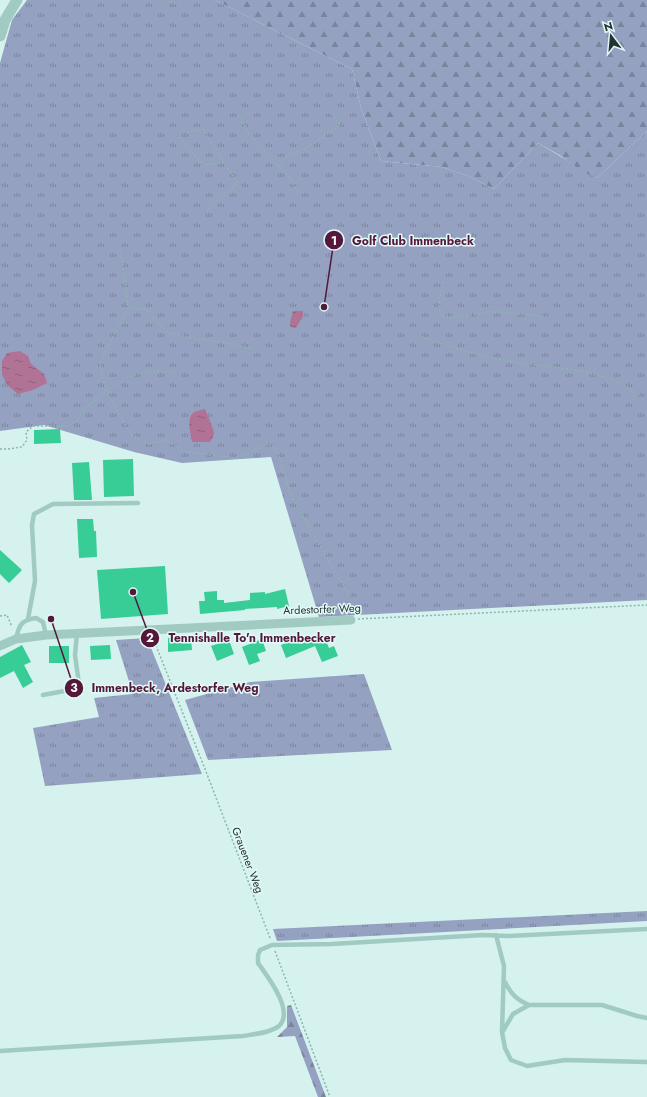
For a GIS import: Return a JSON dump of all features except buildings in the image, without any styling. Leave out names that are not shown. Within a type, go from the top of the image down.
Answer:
[{"type":"street","points":[[0,36],[3,16],[17,0]]},
{"type":"street","name":"Ardestorfer Weg","points":[[0,646],[16,639],[46,635],[351,620]]},
{"type":"lane","points":[[28,619],[35,581],[32,525],[34,514],[53,504],[138,503]]},
{"type":"lane","points":[[16,639],[21,624],[28,619],[36,618],[43,622],[46,635]]},
{"type":"lane","points":[[44,695],[75,689],[79,684],[75,655],[76,633]]},
{"type":"lane","points":[[0,1051],[243,1036],[272,1030],[282,1022],[282,1005],[273,985],[258,963],[257,959],[260,950],[272,945],[332,944],[647,929]]},
{"type":"lane","points":[[496,936],[504,966],[502,1032],[505,1048],[511,1060],[527,1066],[566,1060],[647,1062]]},
{"type":"lane","points":[[504,980],[510,992],[519,1001],[529,1005],[602,1005],[647,1018]]},
{"type":"lane","points":[[502,1032],[513,1014],[529,1005]]},
{"type":"path","points":[[167,0],[182,6]]},
{"type":"path","points":[[279,167],[287,156],[308,147],[340,125],[329,110]]},
{"type":"path","points":[[238,115],[252,138],[290,178],[298,191]]},
{"type":"path","points":[[187,133],[203,129],[238,183],[212,205],[207,212]]},
{"type":"path","points":[[180,137],[203,165],[224,163]]},
{"type":"path","points":[[120,250],[128,308],[104,354],[100,366],[106,391],[132,435],[147,444],[166,440],[186,452],[236,458],[268,444],[277,450],[292,498],[351,598]]},
{"type":"path","points":[[444,282],[439,300],[440,315],[452,317],[467,316],[492,311],[548,317]]},
{"type":"path","points":[[128,308],[146,309],[162,327],[170,333],[258,350]]},
{"type":"path","points":[[422,337],[472,353],[507,361],[577,370],[602,377],[625,386],[647,402]]},
{"type":"path","points":[[0,449],[22,447],[27,440],[26,432],[33,426],[67,426],[76,422],[86,408],[106,391],[130,375],[138,372],[160,370],[175,373]]},
{"type":"path","name":"Ardestorfer Weg","points":[[351,620],[647,605]]},
{"type":"path","points":[[0,616],[7,615],[16,639]]},
{"type":"path","name":"Grauener Weg","points":[[149,629],[205,769],[330,1097]]},
{"type":"green space","points":[[27,0],[215,0],[352,69],[361,108],[381,161],[442,167],[468,176],[494,189],[538,143],[597,178],[647,131],[647,600],[319,617],[271,457],[182,463],[134,452],[44,425],[0,431],[0,63],[12,20]]},
{"type":"green space","points":[[215,0],[647,0],[647,131],[597,178],[583,172],[561,156],[538,143],[494,189],[468,176],[442,167],[381,161],[361,108],[352,69]]},
{"type":"green space","points":[[147,638],[202,774],[45,786],[33,728],[99,717],[94,698],[133,694],[116,640]]},
{"type":"green space","points":[[364,674],[392,750],[208,760],[185,700],[250,682]]},
{"type":"green space","points":[[647,911],[647,921],[277,941],[273,929]]},
{"type":"green space","points":[[291,1005],[326,1097],[318,1097],[295,1036],[277,1037],[287,1027],[287,1006]]},
{"type":"water","points":[[293,311],[303,311],[303,316],[296,328],[291,327],[290,322]]},
{"type":"water","points":[[20,351],[28,356],[31,364],[44,374],[47,383],[33,390],[18,394],[7,385],[2,374],[2,361],[7,353]]},
{"type":"water","points":[[205,409],[214,435],[210,442],[192,442],[190,427],[191,416],[195,412]]},
{"type":"place","name":"Golf Club Immenbeck","points":[[324,307]]},
{"type":"place","name":"Tennishalle To'n Immenbecker","points":[[133,592]]},
{"type":"place","name":"Immenbeck, Ardestorfer Weg","points":[[51,619]]}]
